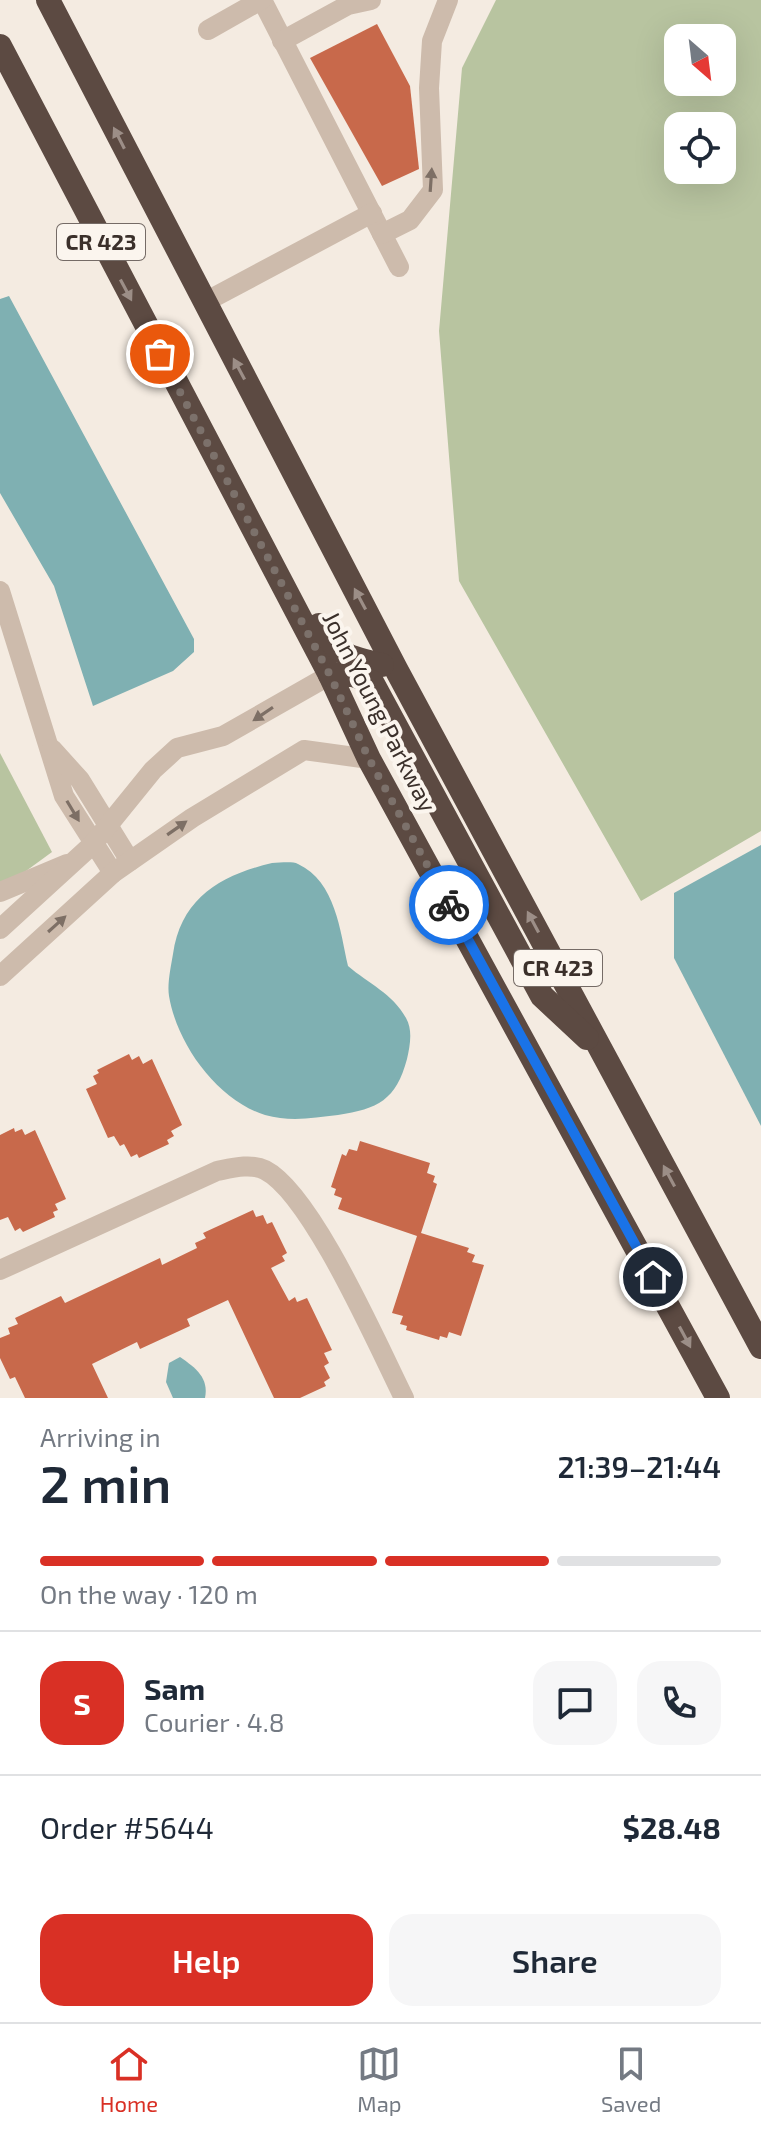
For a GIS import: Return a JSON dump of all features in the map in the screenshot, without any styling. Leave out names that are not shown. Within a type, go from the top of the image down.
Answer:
[{"type":"highway","name":"John Young Parkway","points":[[48,0],[396,669],[761,1347]]},
{"type":"highway","name":"John Young Parkway","points":[[0,46],[330,675],[369,759],[718,1398]]},
{"type":"highway","points":[[277,574],[297,592],[339,653],[396,669]]},
{"type":"highway","points":[[330,675],[353,675],[372,682],[542,996],[602,1052]]},
{"type":"street","points":[[208,30],[262,0],[399,267]]},
{"type":"street","points":[[282,41],[348,5],[371,0]]},
{"type":"street","points":[[382,234],[410,220],[433,190],[429,88],[432,41],[448,0]]},
{"type":"street","points":[[205,302],[372,213]]},
{"type":"street","points":[[0,591],[64,796],[93,844],[122,867]]},
{"type":"street","points":[[0,929],[93,844],[153,770],[177,748],[223,736],[330,675]]},
{"type":"street","points":[[47,743],[80,780],[109,823],[122,867]]},
{"type":"street","points":[[0,976],[122,867],[192,818],[304,750],[369,759]]},
{"type":"street","points":[[0,892],[75,862]]},
{"type":"street","points":[[0,1270],[217,1171],[243,1166],[263,1169],[287,1185],[311,1219],[404,1398]]},
{"type":"green space","points":[[496,0],[761,0],[761,831],[641,901],[459,581],[439,331],[462,68]]},
{"type":"green space","points":[[0,753],[52,852],[0,890]]},
{"type":"water","points":[[9,296],[194,639],[194,652],[173,671],[93,706],[54,586],[0,493],[0,299]]},
{"type":"water","points":[[761,845],[761,1126],[674,958],[674,893]]},
{"type":"water","points":[[272,863],[298,864],[321,883],[339,923],[348,966],[387,995],[408,1023],[410,1043],[403,1073],[391,1093],[375,1105],[352,1113],[311,1118],[265,1115],[247,1108],[216,1083],[190,1051],[181,1033],[173,1014],[168,986],[177,935],[185,918],[194,904],[220,882]]},
{"type":"water","points":[[180,1357],[203,1379],[205,1398],[173,1398],[166,1382],[169,1363]]},
{"type":"building","points":[[377,24],[410,86],[419,169],[382,186],[310,58]]},
{"type":"building","points":[[129,1054],[132,1060],[139,1056],[143,1064],[152,1059],[182,1125],[171,1131],[174,1136],[167,1140],[169,1144],[139,1158],[137,1154],[131,1157],[124,1144],[120,1146],[114,1136],[108,1138],[86,1089],[97,1084],[93,1076],[99,1073],[97,1070]]},
{"type":"building","points":[[14,1128],[15,1132],[22,1129],[25,1135],[35,1130],[66,1199],[55,1204],[58,1210],[53,1212],[55,1217],[23,1232],[20,1228],[15,1231],[8,1217],[0,1220],[0,1135]]},
{"type":"building","points":[[360,1141],[430,1163],[427,1173],[435,1176],[433,1182],[437,1184],[421,1233],[469,1248],[467,1252],[475,1255],[472,1262],[484,1265],[461,1336],[449,1332],[447,1338],[440,1336],[439,1340],[406,1330],[407,1326],[400,1324],[403,1316],[392,1313],[417,1236],[338,1209],[342,1198],[334,1195],[336,1189],[331,1187],[342,1154],[346,1156],[349,1149],[357,1151]]},
{"type":"building","points":[[253,1210],[256,1217],[263,1215],[267,1224],[272,1222],[287,1253],[282,1256],[285,1261],[271,1268],[289,1301],[295,1297],[297,1302],[307,1298],[332,1350],[324,1353],[329,1363],[324,1366],[330,1378],[324,1382],[326,1386],[300,1398],[274,1398],[228,1300],[187,1319],[190,1326],[140,1349],[137,1342],[92,1364],[108,1398],[25,1398],[15,1377],[10,1379],[0,1358],[0,1338],[10,1334],[8,1328],[18,1324],[15,1318],[61,1296],[65,1303],[160,1258],[162,1265],[197,1248],[195,1243],[206,1238],[203,1233]]},
{"type":"way so far","points":[[160,354],[330,675],[369,759],[449,905]]},
{"type":"route","points":[[449,905],[653,1277]]}]
